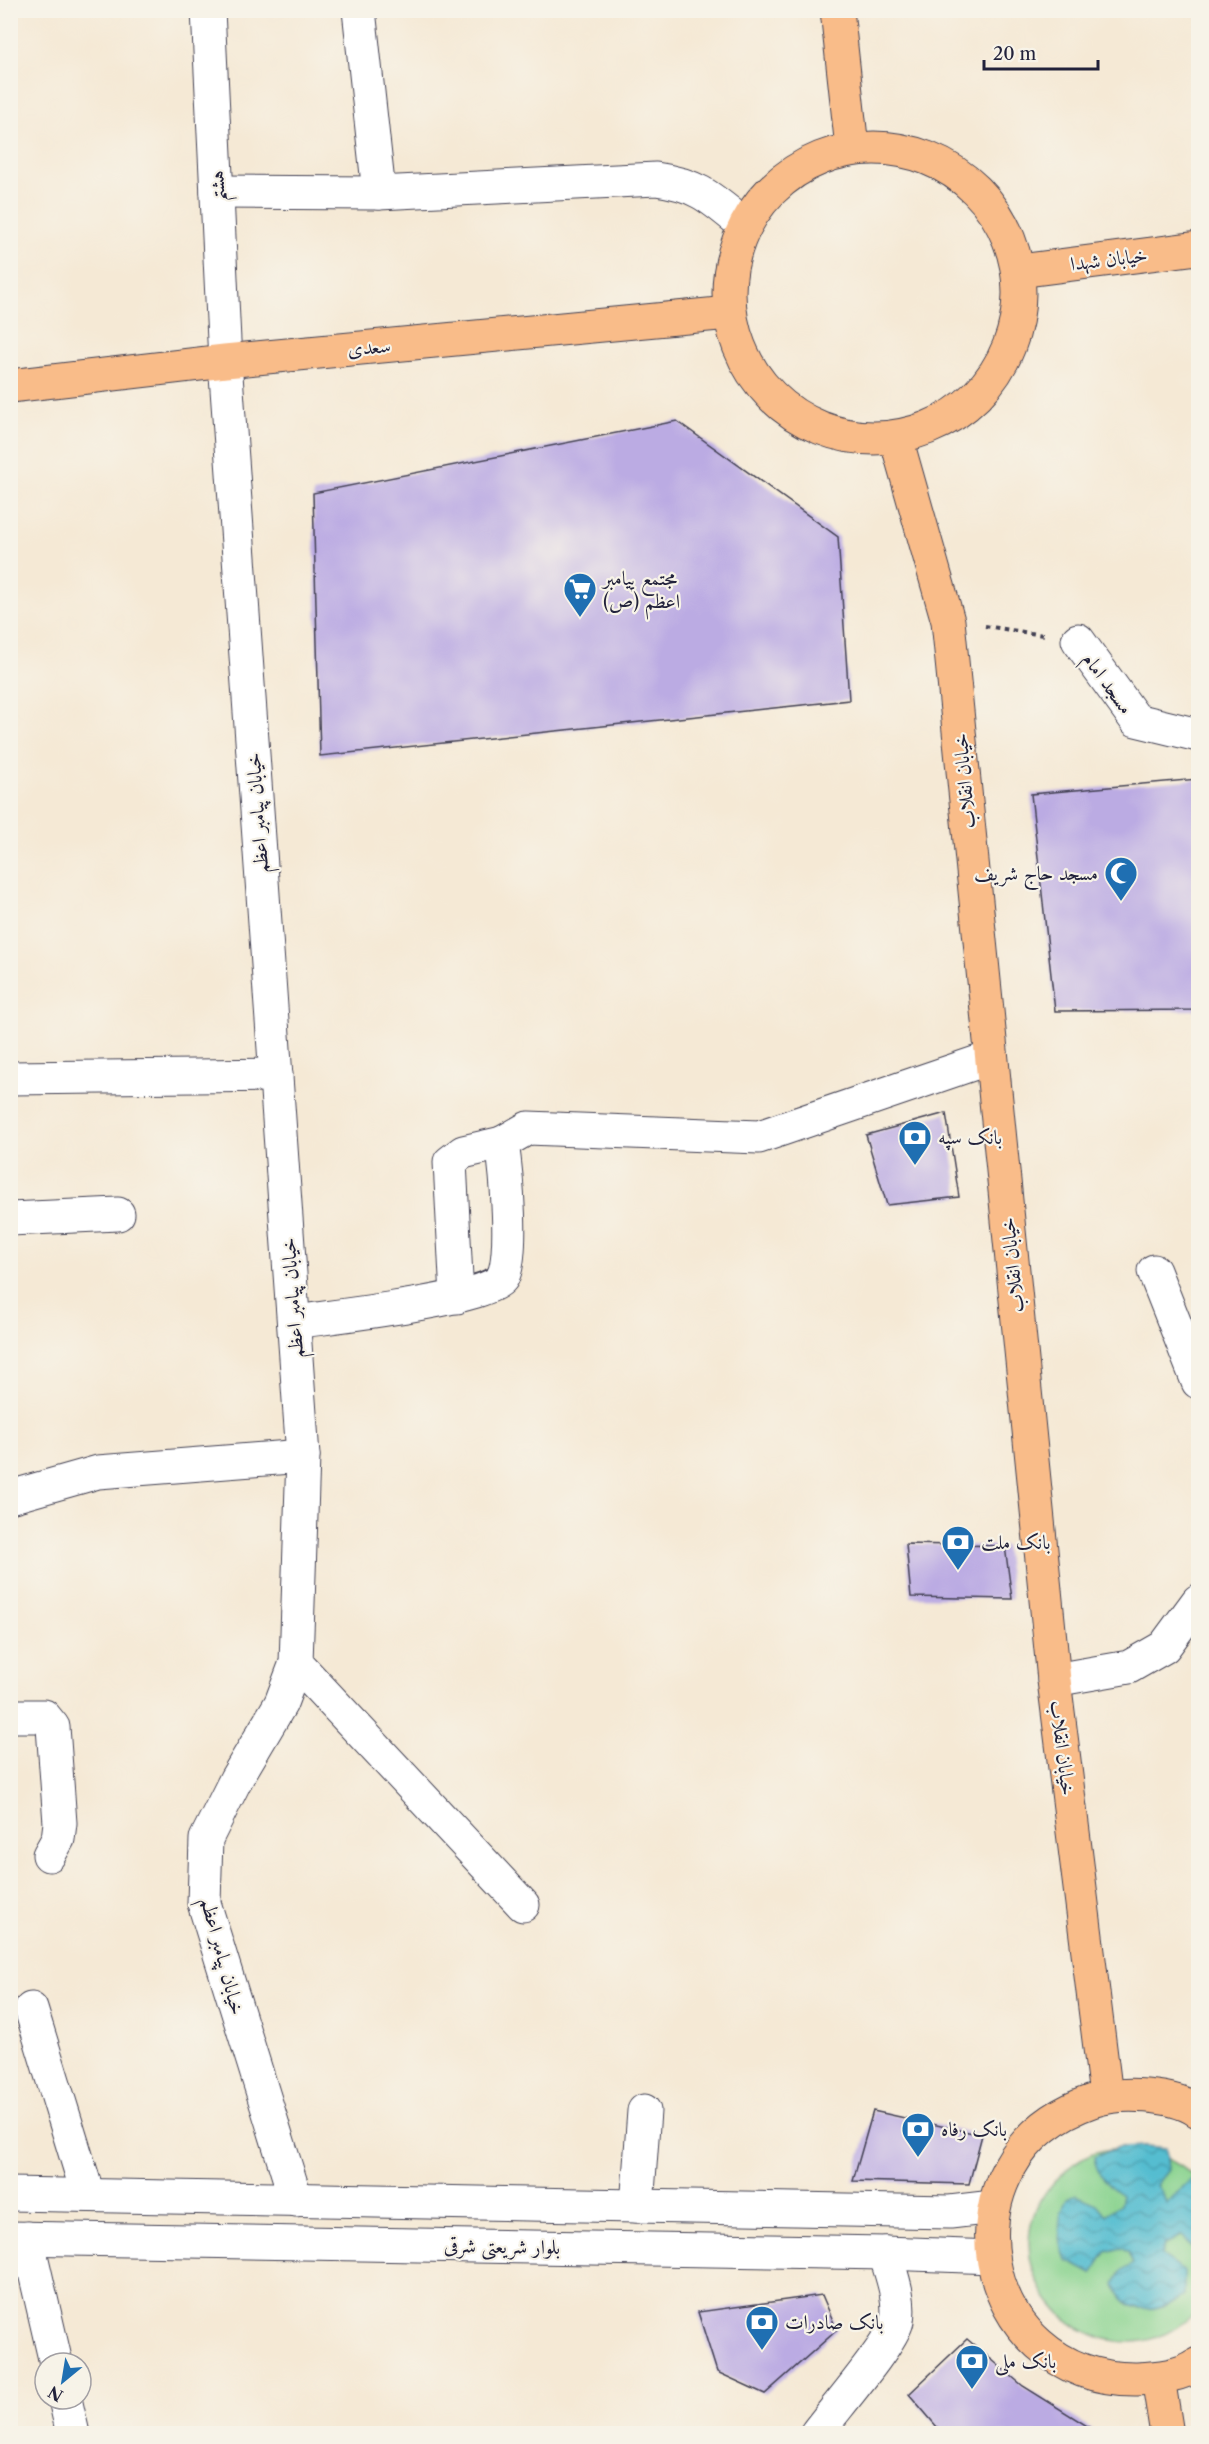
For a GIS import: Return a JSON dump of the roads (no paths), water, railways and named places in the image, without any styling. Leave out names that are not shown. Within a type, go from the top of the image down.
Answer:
[{"type":"main road","points":[[837,10],[852,148]]},
{"type":"main road","points":[[852,148],[898,148],[942,163],[960,176],[979,190],[1006,227],[1019,271],[1019,317],[1005,361],[977,397],[950,417],[940,424],[896,438],[851,437],[807,422],[770,395],[743,357],[729,313],[729,268],[744,225],[771,188],[809,161],[852,148]]},
{"type":"main road","name":"خیابان شهدا","points":[[1019,271],[1198,248]]},
{"type":"main road","name":"سعدی","points":[[10,387],[225,361],[729,313]]},
{"type":"main road","name":"خیابان انقلاب","points":[[896,438],[948,621],[1054,1680],[1106,2096]]},
{"type":"main road","points":[[1198,2111],[1151,2096],[1106,2096],[1067,2110],[1032,2135],[1007,2168],[993,2207],[993,2257],[1004,2299],[1030,2337],[1068,2364],[1112,2379],[1158,2378],[1198,2364]]},
{"type":"main road","points":[[1158,2378],[1167,2433]]},
{"type":"street","name":"هشتم","points":[[208,10],[225,361]]},
{"type":"street","points":[[359,10],[380,193]]},
{"type":"street","points":[[217,192],[380,193],[656,179],[684,183],[709,196],[744,225]]},
{"type":"street","name":"خیابان پیامبر اعظم","points":[[225,361],[303,1456],[296,1663],[281,1703],[236,1779],[206,1839],[204,1903],[296,2200]]},
{"type":"street","name":"مسجد امام","points":[[1078,640],[1136,720],[1198,735]]},
{"type":"street","points":[[457,1297],[450,1162],[463,1152],[515,1136],[759,1137],[990,1058]]},
{"type":"street","points":[[10,1078],[276,1076]]},
{"type":"street","points":[[294,1322],[457,1297],[485,1288],[501,1279],[509,1258],[515,1136]]},
{"type":"street","points":[[10,1219],[118,1214]]},
{"type":"street","points":[[1154,1271],[1198,1382]]},
{"type":"street","points":[[10,1497],[98,1472],[303,1456]]},
{"type":"street","points":[[1054,1680],[1129,1667],[1164,1647],[1198,1600]]},
{"type":"street","points":[[296,1663],[523,1905]]},
{"type":"street","points":[[10,1716],[44,1716],[53,1727],[60,1823],[58,1839],[49,1855]]},
{"type":"street","points":[[31,2009],[88,2195]]},
{"type":"street","points":[[637,2206],[644,2111]]},
{"type":"street","points":[[10,2194],[950,2212],[993,2207]]},
{"type":"street","points":[[19,2238],[52,2351]]},
{"type":"street","name":"بلوار شریعتی شرقی","points":[[19,2238],[885,2253],[993,2257]]},
{"type":"street","points":[[816,2433],[887,2341],[897,2322],[896,2292],[885,2253]]},
{"type":"street","points":[[68,2411],[73,2433]]},
{"type":"water","points":[[1119,2147],[1166,2148],[1168,2170],[1156,2185],[1167,2203],[1191,2179],[1198,2179],[1198,2252],[1194,2251],[1182,2235],[1164,2245],[1161,2256],[1184,2272],[1184,2296],[1154,2308],[1135,2307],[1120,2295],[1115,2284],[1121,2272],[1133,2264],[1128,2252],[1121,2248],[1106,2252],[1092,2274],[1066,2260],[1059,2230],[1063,2207],[1067,2199],[1076,2195],[1097,2204],[1106,2215],[1120,2205],[1122,2195],[1104,2179],[1094,2157]]},
{"type":"place","name":"مجتمع پیامبر اعظم (ص)","points":[[580,618]]},
{"type":"place","name":"مسجد حاج شریف","points":[[1121,902]]},
{"type":"place","name":"بانک سپه","points":[[915,1166]]},
{"type":"place","name":"بانک ملت","points":[[958,1571]]},
{"type":"place","name":"بانک رفاه","points":[[918,2158]]},
{"type":"place","name":"بانک صادرات","points":[[762,2351]]},
{"type":"place","name":"بانک ملی","points":[[972,2390]]}]
